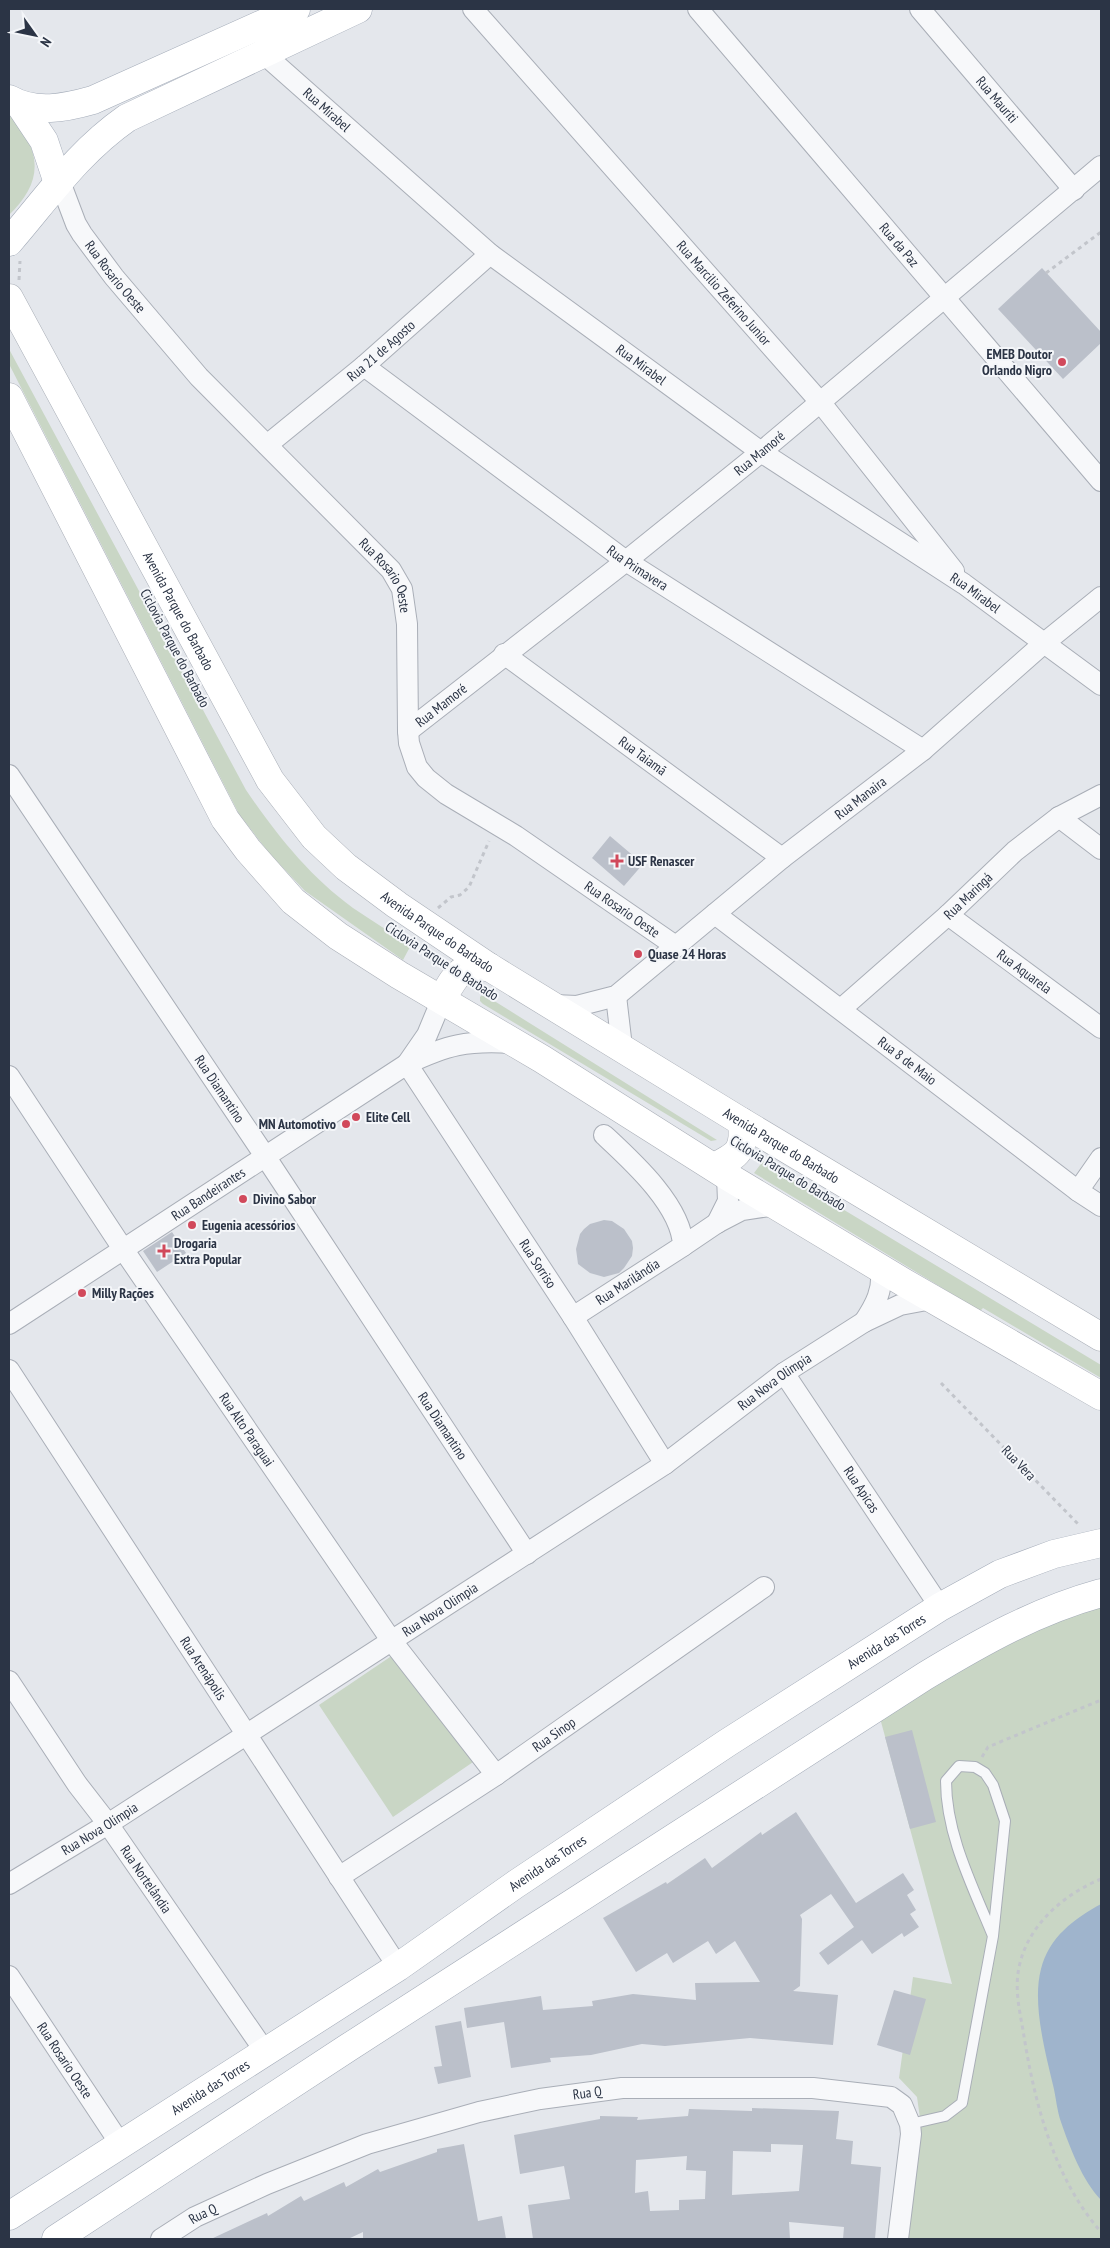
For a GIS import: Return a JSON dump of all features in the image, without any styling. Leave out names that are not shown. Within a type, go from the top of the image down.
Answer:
[{"type":"main road","points":[[14,102],[46,108],[69,107],[93,100],[296,9]]},
{"type":"main road","points":[[15,249],[58,183],[102,136],[126,118],[358,9]]},
{"type":"main road","points":[[14,102],[44,140],[58,183]]},
{"type":"main road","name":"Avenida Parque do Barbado","points":[[11,303],[270,780],[320,843],[346,866],[489,967],[554,1005],[742,1122],[1101,1336]]},
{"type":"main road","points":[[9,397],[224,819],[248,850],[293,901],[338,936],[399,975],[516,1044],[881,1269],[1101,1396]]},
{"type":"main road","points":[[442,999],[465,968],[473,966],[489,967]]},
{"type":"main road","points":[[721,1172],[741,1147],[744,1138],[742,1122]]},
{"type":"main road","name":"Avenida das Torres","points":[[9,2216],[398,1968],[516,1884],[699,1762],[940,1607],[1000,1574],[1054,1554],[1099,1543]]},
{"type":"main road","points":[[56,2239],[740,1794],[984,1640],[1062,1603],[1101,1592]]},
{"type":"main road","points":[[350,1998],[339,2011],[335,2025],[340,2036],[350,2047]]},
{"type":"street","name":"Rua Marcilio Zeferino Junior","points":[[473,9],[821,403],[964,584]]},
{"type":"street","name":"Rua da Paz","points":[[698,9],[1101,481]]},
{"type":"street","name":"Rua Mauriti","points":[[920,9],[1074,190]]},
{"type":"street","name":"Rua Mirabel","points":[[264,54],[490,254],[760,452],[964,584],[1101,685]]},
{"type":"street","name":"Rua Mamoré","points":[[408,731],[504,654],[626,561],[821,403],[1101,166]]},
{"type":"street","name":"Rua Rosario Oeste","points":[[58,183],[62,186],[76,224],[114,277],[199,377],[392,570],[402,589],[407,624],[408,731],[417,767],[426,778],[446,794],[499,826],[677,947]]},
{"type":"street","name":"Rua 21 de Agosto","points":[[267,445],[364,366],[490,254]]},
{"type":"street","name":"Rua Primavera","points":[[364,366],[626,561],[923,750]]},
{"type":"street","name":"Rua Manaira","points":[[554,1005],[577,1006],[616,996],[782,858],[923,750],[1043,644],[1101,598]]},
{"type":"street","name":"Rua Taiamã","points":[[504,654],[782,858]]},
{"type":"street","name":"Rua Diamantino","points":[[9,775],[265,1156],[527,1554]]},
{"type":"street","name":"Rua Maringá","points":[[841,1009],[948,915],[1015,851],[1059,817],[1101,795]]},
{"type":"street","points":[[1059,817],[1101,849]]},
{"type":"street","name":"Rua 8 de Maio","points":[[715,914],[1078,1191],[1101,1206]]},
{"type":"street","name":"Rua Aquarela","points":[[948,915],[1101,1028]]},
{"type":"street","points":[[616,996],[622,1047]]},
{"type":"street","name":"Rua Bandeirantes","points":[[407,1064],[427,1035],[442,999]]},
{"type":"street","name":"Rua Bandeirantes","points":[[9,1324],[407,1064],[441,1048],[463,1043],[516,1044]]},
{"type":"street","name":"Rua Sorriso","points":[[407,1064],[573,1317],[665,1464]]},
{"type":"street","name":"Rua Alto Paraguai","points":[[9,1076],[123,1249],[391,1640],[496,1775]]},
{"type":"street","points":[[604,1135],[640,1169],[663,1197],[683,1234],[683,1246]]},
{"type":"street","points":[[1078,1191],[1101,1158]]},
{"type":"street","name":"Rua Marilândia","points":[[717,1223],[728,1201],[721,1172]]},
{"type":"street","name":"Rua Marilândia","points":[[573,1317],[717,1223],[748,1208],[776,1205]]},
{"type":"street","name":"Rua Nova Olimpia","points":[[864,1322],[874,1308],[880,1294],[882,1282],[881,1269]]},
{"type":"street","name":"Rua Nova Olimpia","points":[[9,1884],[108,1824],[665,1464],[784,1373],[864,1322],[900,1305],[932,1299]]},
{"type":"street","name":"Rua Arenápolis","points":[[9,1370],[398,1968]]},
{"type":"street","name":"Rua Apicas","points":[[784,1373],[940,1607]]},
{"type":"street","name":"Rua Sinop","points":[[339,1878],[496,1775],[764,1587]]},
{"type":"street","name":"Rua Nortelândia","points":[[9,1680],[77,1784],[108,1824],[266,2053]]},
{"type":"street","name":"Rua Rosario Oeste","points":[[9,1976],[121,2145]]},
{"type":"street","name":"Rua Q","points":[[161,2239],[195,2217],[267,2184],[367,2144],[479,2112],[540,2100],[622,2088],[813,2088],[891,2097],[902,2105],[910,2124]]},
{"type":"street","points":[[898,2239],[910,2124]]},
{"type":"lane","points":[[910,2124],[945,2116],[962,2103],[993,1936],[1004,1821],[993,1785],[985,1773],[975,1767],[959,1766],[946,1781],[946,1802],[962,1861],[993,1936]]},
{"type":"path","points":[[1046,273],[1101,232]]},
{"type":"path","points":[[11,303],[29,300],[19,280],[15,249]]},
{"type":"path","points":[[427,925],[435,911],[443,903],[451,897],[460,895],[469,887],[489,841],[499,826]]},
{"type":"path","name":"Rua Vera","points":[[941,1383],[1099,1543]]},
{"type":"path","points":[[975,1767],[988,1747],[1101,1700]]},
{"type":"path","points":[[1101,1879],[1072,1895],[1039,1923],[1027,1942],[1020,1963],[1016,1989],[1029,2073],[1058,2164],[1071,2191],[1101,2232]]},
{"type":"green space","points":[[9,114],[29,144],[35,166],[34,176],[25,196],[9,215]]},
{"type":"green space","points":[[9,349],[246,790],[294,854],[322,882],[353,908],[411,945],[403,960],[305,891],[269,853],[239,814],[9,364]]},
{"type":"green space","points":[[483,994],[717,1140],[711,1141],[483,1004],[480,1001],[480,997]]},
{"type":"green space","points":[[763,1161],[1101,1365],[1101,1378],[983,1308],[980,1311],[754,1173]]},
{"type":"green space","points":[[1101,1599],[1101,2239],[907,2239],[920,2118],[917,2097],[899,2078],[913,1977],[952,1984],[880,1718],[967,1664]]},
{"type":"green space","points":[[393,1655],[476,1760],[393,1817],[319,1705]]},
{"type":"water","points":[[1101,1904],[1101,2200],[1088,2183],[1077,2163],[1060,2118],[1043,2042],[1038,1997],[1041,1969],[1056,1938],[1081,1916]]},
{"type":"building","points":[[1042,268],[1101,332],[1101,343],[1063,379],[998,309]]},
{"type":"building","name":"USF Renascer","points":[[610,836],[643,864],[624,886],[592,858]]},
{"type":"building","points":[[604,1220],[612,1221],[624,1229],[632,1241],[633,1248],[632,1256],[619,1273],[604,1277],[590,1273],[578,1264],[576,1249],[580,1234],[584,1229],[590,1224]]},
{"type":"building","name":"Drogaria Extra Popular","points":[[172,1232],[186,1253],[157,1272],[143,1251]]},
{"type":"building","points":[[912,1730],[936,1822],[910,1829],[885,1737]]},
{"type":"building","points":[[796,1812],[856,1903],[903,1873],[914,1890],[907,1895],[916,1910],[910,1914],[919,1927],[904,1937],[902,1933],[872,1954],[862,1940],[828,1965],[819,1953],[854,1927],[831,1894],[800,1915],[802,1919],[800,1986],[793,1991],[838,1995],[833,2045],[750,2038],[665,2046],[642,2044],[591,2055],[550,2058],[551,2062],[511,2068],[504,2022],[467,2028],[464,2008],[541,1996],[543,2010],[593,2006],[592,2001],[633,1994],[696,2000],[695,1983],[760,1982],[735,1941],[716,1954],[708,1941],[673,1963],[667,1953],[636,1972],[603,1918],[666,1882],[667,1884],[705,1858],[712,1868],[761,1832],[762,1835]]},
{"type":"building","points":[[894,1990],[926,1999],[910,2055],[877,2045]]},
{"type":"building","points":[[461,2021],[471,2077],[438,2084],[434,2067],[442,2066],[435,2026]]},
{"type":"building","points":[[752,2108],[839,2111],[836,2139],[853,2141],[851,2164],[881,2167],[875,2239],[843,2239],[844,2227],[789,2222],[790,2239],[533,2239],[528,2205],[570,2199],[564,2166],[520,2174],[514,2135],[600,2119],[600,2116],[638,2117],[637,2120],[688,2116],[689,2109],[752,2111]],"holes":[[[771,2144],[803,2145],[799,2191],[732,2195],[733,2151],[771,2152]],[[687,2156],[686,2170],[706,2171],[705,2199],[679,2200],[679,2210],[650,2211],[648,2191],[635,2193],[636,2160]]]},
{"type":"building","points":[[464,2144],[478,2221],[502,2216],[506,2239],[363,2239],[363,2232],[348,2239],[211,2239],[267,2213],[268,2216],[301,2196],[304,2201],[344,2182],[346,2187],[378,2169],[380,2172],[437,2152],[437,2149]]},
{"type":"place","name":"EMEB Doutor Orlando Nigro","points":[[1062,362]]},
{"type":"place","name":"USF Renascer","points":[[617,861]]},
{"type":"place","name":"Quase 24 Horas","points":[[638,954]]},
{"type":"place","name":"Elite Cell","points":[[356,1117]]},
{"type":"place","name":"MN Automotivo","points":[[346,1124]]},
{"type":"place","name":"Divino Sabor","points":[[243,1199]]},
{"type":"place","name":"Eugenia acessórios","points":[[192,1225]]},
{"type":"place","name":"Drogaria Extra Popular","points":[[164,1251]]},
{"type":"place","name":"Milly Rações","points":[[82,1293]]}]
